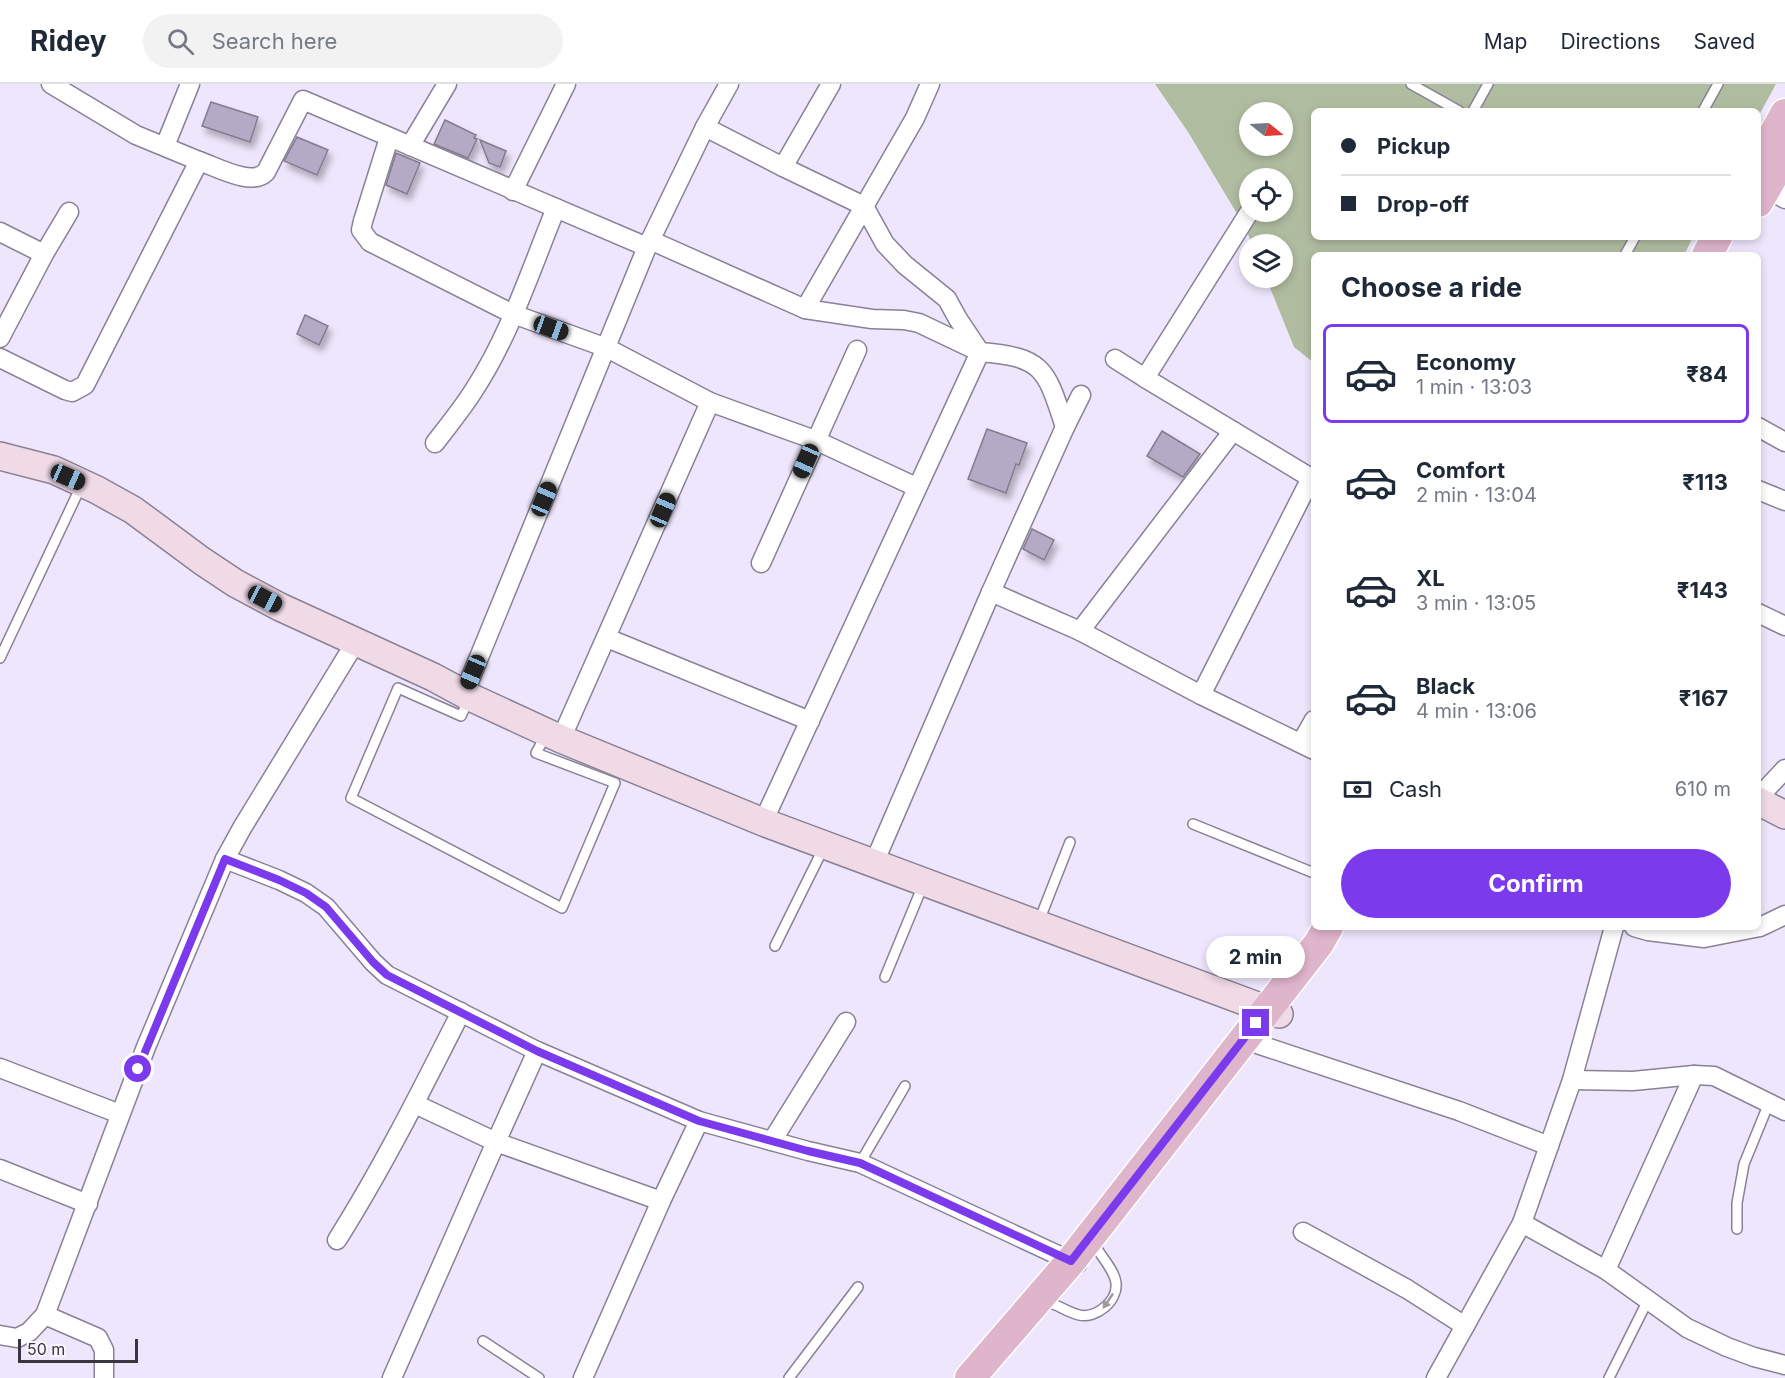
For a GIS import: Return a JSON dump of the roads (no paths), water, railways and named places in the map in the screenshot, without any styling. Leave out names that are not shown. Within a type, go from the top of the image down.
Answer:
[{"type":"main road","points":[[1767,188],[1785,114]]},
{"type":"main road","points":[[1767,188],[1785,155]]},
{"type":"main road","points":[[987,1378],[1053,1304],[1273,1012],[1326,930]]},
{"type":"main road","points":[[1273,1012],[1330,951],[1342,930]]},
{"type":"main road","points":[[970,1378],[1084,1260]]},
{"type":"street","points":[[51,84],[136,135],[249,179],[262,177],[266,172],[306,92],[389,138],[805,309],[919,323],[980,352],[1020,358],[1038,367],[1047,377],[1065,427]]},
{"type":"street","points":[[165,146],[190,84]]},
{"type":"street","points":[[410,146],[447,84]]},
{"type":"street","points":[[513,190],[566,84]]},
{"type":"street","points":[[467,696],[648,243],[729,84]]},
{"type":"street","points":[[783,166],[831,84]]},
{"type":"street","points":[[805,309],[915,118],[930,84]]},
{"type":"street","points":[[705,128],[864,206],[885,244],[905,265],[947,299],[980,352]]},
{"type":"street","points":[[389,138],[361,230],[370,242],[513,314],[607,348],[710,402],[815,440],[916,487]]},
{"type":"street","points":[[0,358],[65,390],[72,392],[85,385],[200,161]]},
{"type":"street","points":[[435,443],[474,390],[513,314],[556,208]]},
{"type":"street","points":[[0,338],[69,212]]},
{"type":"street","points":[[1145,378],[1243,222]]},
{"type":"street","points":[[0,232],[44,254]]},
{"type":"street","points":[[760,562],[858,350]]},
{"type":"street","points":[[763,822],[980,352]]},
{"type":"street","points":[[1115,359],[1311,478],[1201,695]]},
{"type":"street","points":[[874,863],[1081,395]]},
{"type":"street","points":[[554,736],[607,639],[710,402]]},
{"type":"street","points":[[1761,429],[1785,442]]},
{"type":"street","points":[[1080,631],[1233,431]]},
{"type":"street","points":[[0,456],[54,470],[82,483],[133,510],[235,583],[355,643],[433,677],[467,696],[554,736],[763,822],[1273,1012]]},
{"type":"street","points":[[1761,491],[1785,501]]},
{"type":"street","points":[[992,592],[1080,631],[1201,695],[1308,746]]},
{"type":"street","points":[[1761,614],[1785,626]]},
{"type":"street","points":[[607,639],[810,721]]},
{"type":"street","points":[[0,1335],[17,1338],[29,1332],[45,1315],[146,1047],[225,859],[355,643]]},
{"type":"street","points":[[1761,797],[1785,769]]},
{"type":"street","points":[[1761,802],[1785,815]]},
{"type":"street","points":[[225,859],[279,880],[306,893],[326,907],[387,975],[537,1051],[699,1121],[860,1163],[1084,1260]]},
{"type":"street","points":[[1761,927],[1785,915]]},
{"type":"street","points":[[1436,1378],[1522,1223],[1572,1080],[1613,930]]},
{"type":"street","points":[[1644,930],[1704,938],[1745,930]]},
{"type":"street","points":[[337,1240],[415,1104],[461,1012]]},
{"type":"street","points":[[772,1141],[846,1022]]},
{"type":"street","points":[[1251,1040],[1459,1111],[1550,1146]]},
{"type":"street","points":[[392,1378],[537,1051]]},
{"type":"street","points":[[0,1068],[120,1114]]},
{"type":"street","points":[[1572,1080],[1633,1081],[1694,1075],[1714,1076],[1777,1107]]},
{"type":"street","points":[[1606,1270],[1694,1075]]},
{"type":"street","points":[[415,1104],[496,1142],[661,1202]]},
{"type":"street","points":[[583,1378],[699,1121]]},
{"type":"street","points":[[0,1169],[88,1204]]},
{"type":"street","points":[[1522,1223],[1606,1270],[1687,1328],[1754,1357],[1785,1365]]},
{"type":"street","points":[[1303,1232],[1407,1289],[1465,1326]]},
{"type":"street","points":[[45,1315],[98,1338],[104,1350],[104,1378]]},
{"type":"lane","points":[[1411,84],[1454,108]]},
{"type":"lane","points":[[1475,108],[1488,84]]},
{"type":"lane","points":[[1705,108],[1718,84]]},
{"type":"lane","points":[[0,658],[82,483]]},
{"type":"lane","points":[[467,696],[461,716],[398,688],[351,798],[562,908],[615,783],[536,753],[554,736]]},
{"type":"lane","points":[[1193,824],[1311,872]]},
{"type":"lane","points":[[1038,924],[1070,842]]},
{"type":"lane","points":[[775,946],[825,845]]},
{"type":"lane","points":[[885,977],[924,882]]},
{"type":"lane","points":[[860,1163],[905,1086]]},
{"type":"lane","points":[[1737,1229],[1740,1184],[1744,1164],[1777,1107]]},
{"type":"lane","points":[[1053,1304],[1078,1315],[1090,1315],[1102,1310],[1116,1290],[1116,1281],[1084,1260]]},
{"type":"lane","points":[[789,1378],[858,1287]]},
{"type":"lane","points":[[1609,1378],[1648,1300]]},
{"type":"lane","points":[[483,1341],[539,1378]]}]
